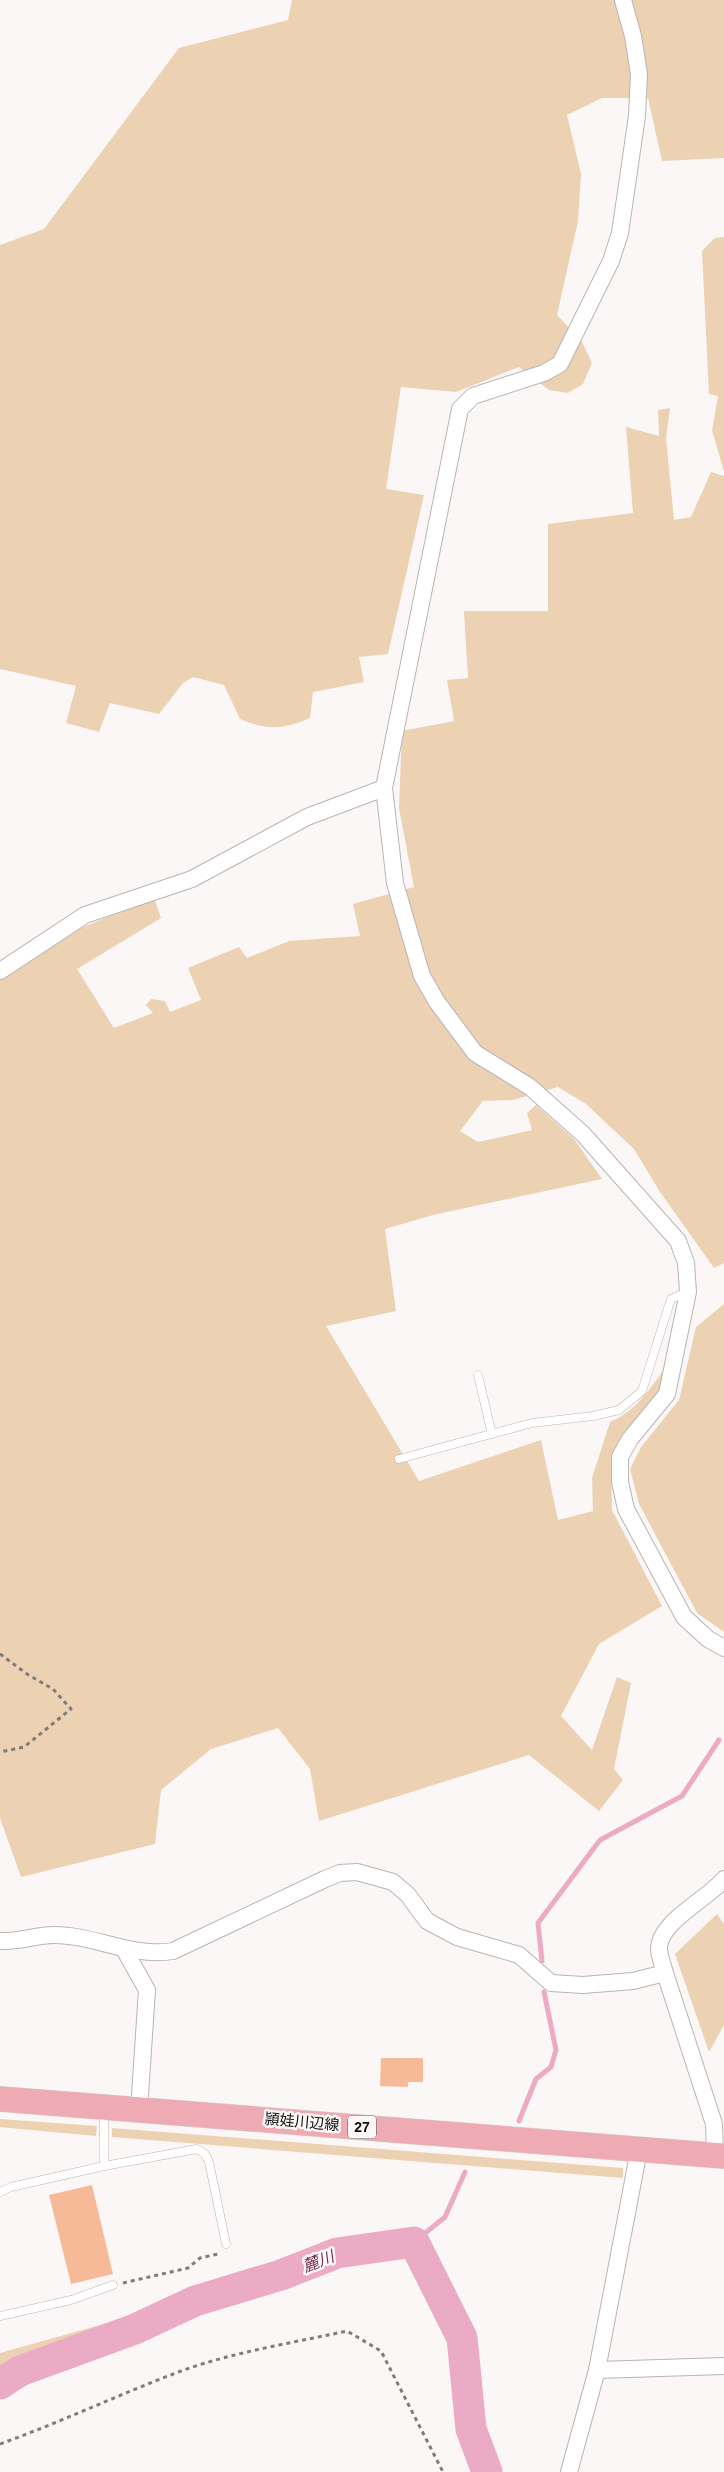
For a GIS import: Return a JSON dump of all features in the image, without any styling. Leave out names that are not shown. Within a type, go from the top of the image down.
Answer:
[{"type":"main road","name":"頴娃川辺線","points":[[0,2099],[719,2155]]},
{"type":"street","points":[[623,0],[633,36],[639,74],[637,116],[620,233],[611,261],[560,364],[544,373],[473,396],[460,409],[384,788],[395,883],[422,976],[437,1002],[475,1053],[530,1088],[583,1134],[678,1241],[686,1263],[688,1292],[667,1394],[630,1439],[620,1457],[620,1482],[626,1509],[684,1617],[708,1639],[724,1648]]},
{"type":"street","points":[[0,972],[84,915],[192,879],[307,817],[384,788]]},
{"type":"street","points":[[0,1941],[54,1935],[88,1939],[124,1949],[156,1954],[173,1951],[325,1878],[357,1872],[393,1882],[408,1895],[427,1921],[457,1937],[519,1955],[551,1984],[583,1985],[633,1981],[664,1973]]},
{"type":"street","points":[[719,2155],[714,2124],[664,1973],[659,1948],[664,1933],[674,1921],[716,1889],[724,1879]]},
{"type":"street","points":[[124,1949],[146,1990],[139,2110]]},
{"type":"street","points":[[569,2472],[597,2370],[639,2150]]},
{"type":"street","points":[[597,2370],[724,2366]]},
{"type":"lane","points":[[399,1459],[532,1424],[593,1416],[620,1410],[642,1391],[671,1299],[688,1292]]},
{"type":"lane","points":[[478,1375],[492,1434]]},
{"type":"lane","points":[[104,2108],[104,2166]]},
{"type":"lane","points":[[0,2192],[11,2187],[104,2166],[188,2149],[202,2151],[208,2162],[226,2244]]},
{"type":"lane","points":[[0,2316],[71,2300],[112,2285]]},
{"type":"path","points":[[0,1654],[27,1674],[54,1689],[71,1709],[24,1747],[0,1752]]},
{"type":"path","points":[[112,2285],[188,2268],[200,2258],[221,2253],[226,2244]]},
{"type":"path","points":[[0,2444],[68,2419],[182,2371],[241,2354],[347,2331],[381,2351],[443,2472]]},
{"type":"shaded area","points":[[292,0],[724,0],[724,158],[662,161],[648,98],[602,98],[567,115],[581,174],[578,221],[557,315],[582,342],[592,363],[583,384],[568,393],[549,390],[519,367],[456,392],[401,387],[386,489],[424,495],[388,654],[359,657],[364,682],[313,692],[310,718],[291,725],[267,727],[240,719],[224,685],[193,677],[183,683],[159,714],[110,703],[99,732],[66,723],[76,686],[0,669],[0,245],[44,229],[179,48],[288,20]]},
{"type":"shaded area","points":[[724,237],[724,472],[712,430],[718,396],[709,394],[702,251],[715,238]]},
{"type":"shaded area","points":[[670,408],[666,438],[674,520],[691,517],[711,472],[724,476],[724,1263],[714,1268],[660,1192],[634,1149],[586,1104],[558,1087],[513,1100],[483,1101],[460,1131],[478,1142],[532,1130],[527,1113],[536,1105],[574,1139],[602,1179],[433,1215],[385,1229],[396,1311],[326,1326],[419,1481],[541,1440],[558,1520],[593,1511],[592,1478],[610,1422],[635,1406],[665,1368],[659,1392],[623,1434],[611,1462],[612,1510],[662,1606],[599,1644],[561,1716],[592,1750],[617,1677],[631,1683],[614,1769],[623,1780],[599,1811],[529,1755],[319,1821],[310,1769],[278,1728],[211,1749],[161,1790],[155,1844],[21,1877],[0,1818],[0,977],[64,935],[154,898],[161,918],[77,969],[114,1028],[153,1013],[146,1005],[151,999],[165,1001],[170,1012],[201,1000],[188,968],[239,947],[247,958],[289,941],[360,936],[353,904],[414,887],[399,808],[402,731],[454,721],[447,680],[468,678],[464,611],[548,611],[548,524],[633,513],[626,427],[659,436],[658,410]]},
{"type":"shaded area","points":[[724,1304],[724,1632],[697,1613],[639,1504],[630,1469],[641,1447],[679,1400],[696,1327]]},
{"type":"shaded area","points":[[717,1914],[724,1924],[724,2025],[709,2052],[675,1954]]},
{"type":"shaded area","points":[[0,2119],[97,2126],[96,2136],[0,2127]]},
{"type":"shaded area","points":[[112,2128],[623,2168],[623,2178],[112,2137]]},
{"type":"shaded area","points":[[107,2323],[107,2331],[0,2369],[0,2353]]},
{"type":"building","points":[[381,2058],[423,2058],[423,2082],[408,2082],[408,2087],[380,2086]]},
{"type":"building","points":[[92,2185],[113,2274],[71,2284],[49,2195]]},
{"type":"waterway","points":[[542,1961],[538,1923],[600,1840],[682,1796],[719,1740]]},
{"type":"waterway","points":[[519,2121],[536,2079],[551,2067],[556,2050],[544,1992]]},
{"type":"waterway","points":[[414,2242],[445,2217],[465,2172]]},
{"type":"waterway","name":"麓川","points":[[0,2384],[20,2371],[135,2329],[195,2301],[281,2275],[337,2253],[414,2242],[462,2338],[471,2429],[487,2472]]}]
